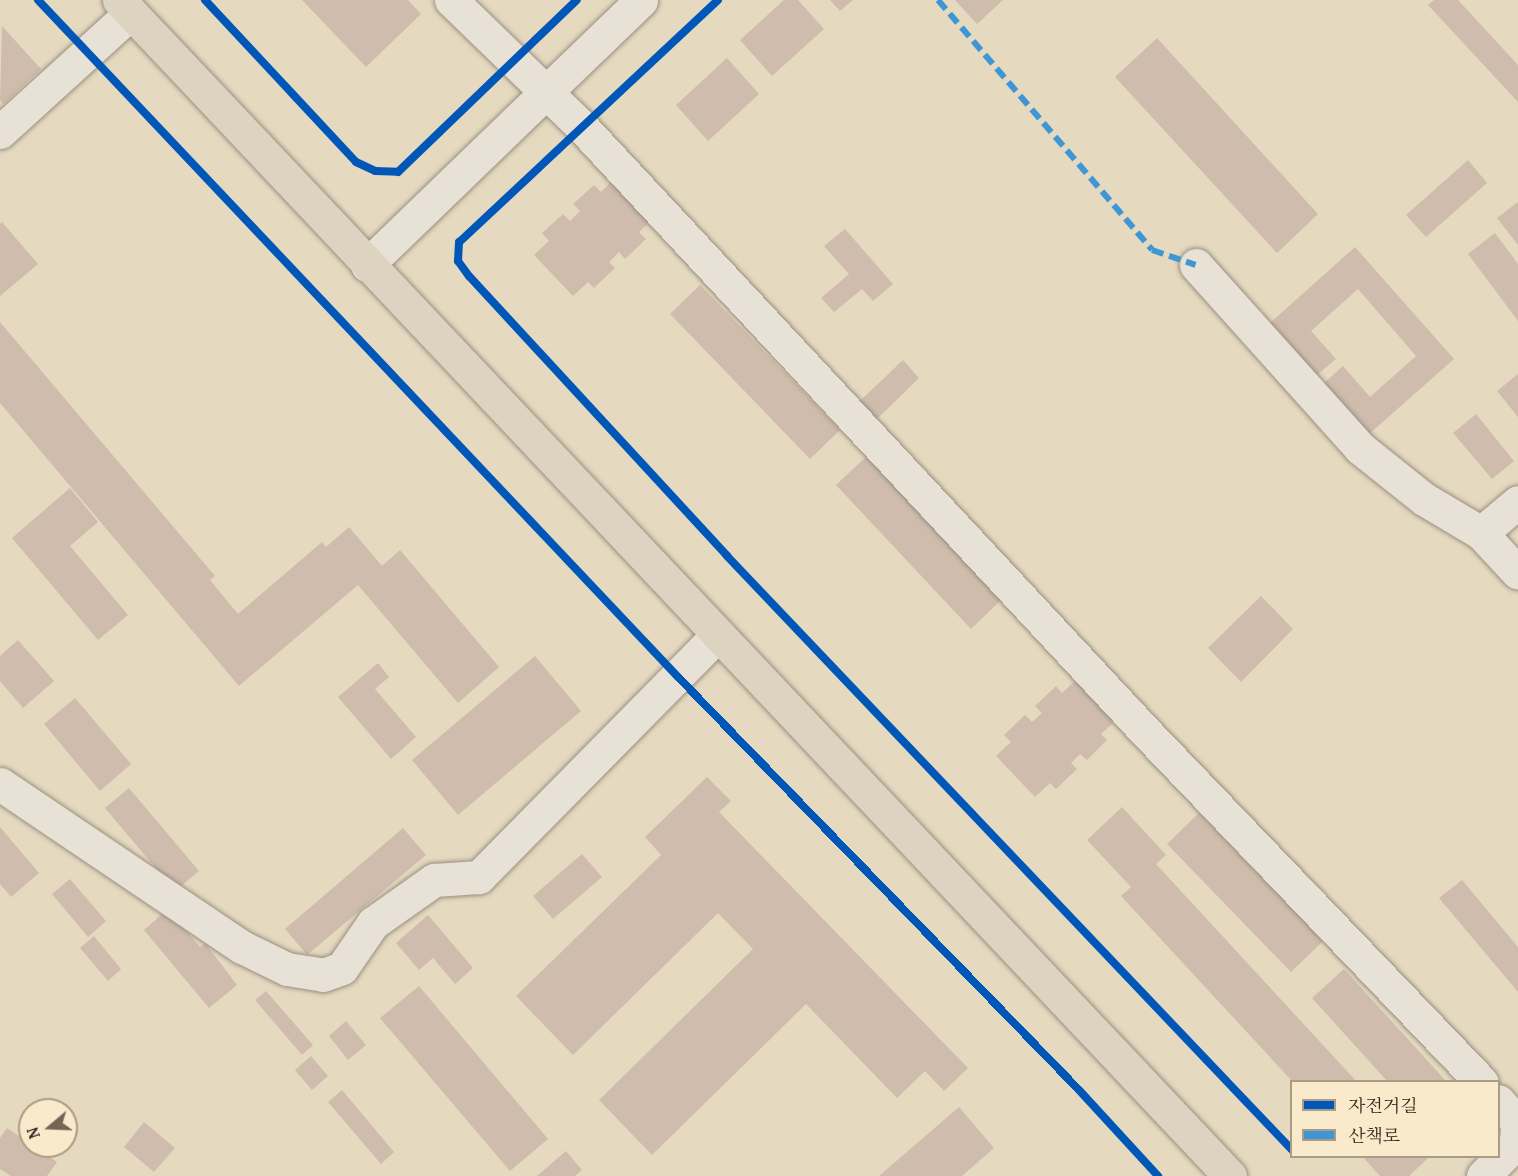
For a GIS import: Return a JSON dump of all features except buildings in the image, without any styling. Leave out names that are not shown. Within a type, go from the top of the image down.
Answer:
[{"type":"main road","points":[[125,7],[1230,1176]]},
{"type":"street","points":[[452,0],[547,91],[1134,719],[1480,1080]]},
{"type":"street","points":[[367,265],[641,0]]},
{"type":"street","points":[[0,132],[125,7]]},
{"type":"street","points":[[1196,265],[1360,448],[1424,499],[1481,534],[1518,573]]},
{"type":"street","points":[[1481,534],[1518,502]]},
{"type":"street","points":[[0,784],[242,947],[287,969],[323,975],[342,968],[373,922],[434,880],[479,877],[718,635]]},
{"type":"street","points":[[1483,1176],[1516,1143],[1517,1122],[1500,1103]]},
{"type":"marked path","points":[[938,0],[1152,250],[1196,265]]},
{"type":"cycle path","points":[[38,0],[678,677],[1079,1090],[1158,1176]]},
{"type":"cycle path","points":[[205,0],[356,162],[375,171],[398,172],[577,0]]},
{"type":"cycle path","points":[[718,0],[459,242],[458,261],[469,276],[727,556],[1290,1148]]}]
